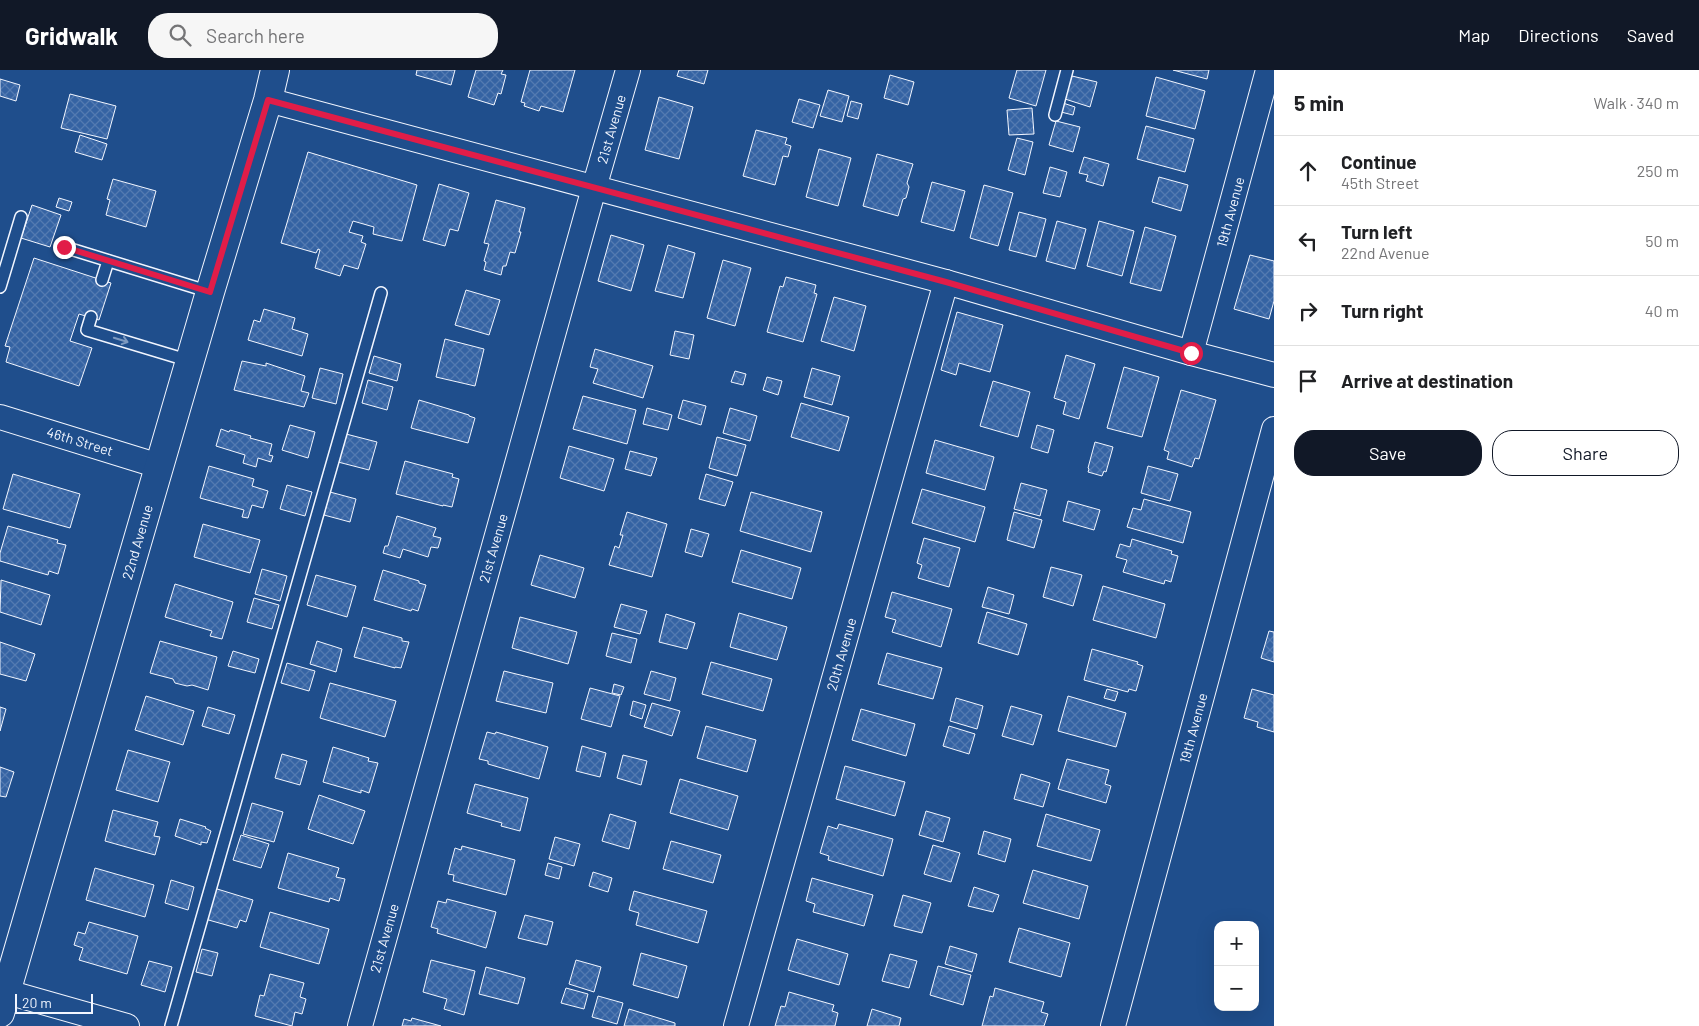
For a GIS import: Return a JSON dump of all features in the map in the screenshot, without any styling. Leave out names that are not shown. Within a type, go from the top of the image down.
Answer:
[{"type":"street","name":"22nd Avenue","points":[[2,999],[268,100],[274,70]]},
{"type":"street","name":"21st Avenue","points":[[360,1026],[628,70]]},
{"type":"street","name":"19th Avenue","points":[[1191,353],[1268,70]]},
{"type":"street","points":[[268,100],[946,282],[1274,375]]},
{"type":"street","name":"20th Avenue","points":[[736,1026],[946,282]]},
{"type":"street","name":"46th Street","points":[[0,417],[159,466]]},
{"type":"street","name":"19th Avenue","points":[[1113,1026],[1274,429]]},
{"type":"street","points":[[2,999],[127,1026]]},
{"type":"lane","points":[[1055,115],[1067,70]]},
{"type":"lane","points":[[0,287],[21,217]]},
{"type":"lane","points":[[64,247],[210,292]]},
{"type":"lane","points":[[102,280],[108,261]]},
{"type":"lane","points":[[171,1026],[381,293]]},
{"type":"lane","points":[[91,317],[87,330],[190,361]]},
{"type":"building","points":[[417,70],[455,70],[451,85],[416,75]]},
{"type":"building","points":[[476,70],[503,70],[501,74],[506,75],[501,94],[498,93],[494,105],[468,97]]},
{"type":"building","points":[[530,70],[575,70],[563,112],[541,106],[539,111],[524,106],[525,103],[521,102]]},
{"type":"building","points":[[679,70],[708,70],[704,84],[677,76]]},
{"type":"building","points":[[1017,70],[1046,70],[1036,106],[1009,98]]},
{"type":"building","points":[[1173,70],[1209,70],[1207,79]]},
{"type":"building","points":[[890,75],[914,82],[908,105],[884,98]]},
{"type":"building","points":[[1072,76],[1097,82],[1090,107],[1065,99]]},
{"type":"building","points":[[1156,77],[1205,91],[1195,129],[1146,116]]},
{"type":"building","points":[[0,79],[20,85],[16,101],[0,96]]},
{"type":"building","points":[[828,90],[849,96],[842,122],[820,116]]},
{"type":"building","points":[[70,94],[116,106],[107,139],[61,128]]},
{"type":"building","points":[[659,97],[693,107],[679,159],[645,150]]},
{"type":"building","points":[[799,99],[820,105],[813,128],[792,122]]},
{"type":"building","points":[[851,101],[862,104],[858,119],[847,116]]},
{"type":"building","points":[[1063,103],[1075,107],[1073,115],[1061,112]]},
{"type":"building","points":[[1032,108],[1034,134],[1009,135],[1007,110]]},
{"type":"building","points":[[1056,121],[1080,127],[1073,152],[1049,145]]},
{"type":"building","points":[[1146,126],[1194,139],[1185,172],[1137,159]]},
{"type":"building","points":[[756,130],[787,138],[785,144],[791,146],[788,157],[783,156],[775,185],[743,176]]},
{"type":"building","points":[[80,135],[107,144],[102,160],[75,152]]},
{"type":"building","points":[[1017,138],[1033,142],[1025,175],[1008,170]]},
{"type":"building","points":[[819,149],[851,158],[838,206],[806,197]]},
{"type":"building","points":[[308,152],[417,185],[402,241],[373,234],[374,227],[353,221],[349,232],[363,236],[361,242],[366,244],[358,269],[344,265],[340,276],[315,268],[320,250],[318,249],[316,253],[281,243]]},
{"type":"building","points":[[877,154],[913,164],[907,183],[909,187],[906,198],[903,199],[898,216],[863,206]]},
{"type":"building","points":[[1084,157],[1109,164],[1103,186],[1086,181],[1088,175],[1079,173]]},
{"type":"building","points":[[1050,167],[1067,172],[1060,197],[1043,193]]},
{"type":"building","points":[[1159,177],[1188,185],[1181,211],[1152,202]]},
{"type":"building","points":[[113,179],[156,191],[146,227],[106,215],[110,200],[107,199]]},
{"type":"building","points":[[932,182],[965,191],[954,231],[921,222]]},
{"type":"building","points":[[439,184],[469,193],[458,231],[450,229],[445,246],[423,240]]},
{"type":"building","points":[[984,185],[1013,193],[998,246],[970,238]]},
{"type":"building","points":[[59,198],[72,202],[69,211],[56,207]]},
{"type":"building","points":[[496,200],[525,208],[515,253],[510,252],[501,275],[484,270],[486,262],[484,261],[489,244],[484,243]]},
{"type":"building","points":[[32,205],[61,215],[50,247],[21,238]]},
{"type":"building","points":[[1019,212],[1046,219],[1036,257],[1009,250]]},
{"type":"building","points":[[1057,221],[1086,229],[1075,269],[1046,261]]},
{"type":"building","points":[[1099,221],[1134,231],[1122,276],[1087,266]]},
{"type":"building","points":[[1145,227],[1176,236],[1161,291],[1130,283]]},
{"type":"building","points":[[611,235],[644,245],[631,291],[598,281]]},
{"type":"building","points":[[668,245],[695,253],[683,298],[655,291]]},
{"type":"building","points":[[1250,255],[1274,261],[1274,301],[1269,319],[1234,309]]},
{"type":"building","points":[[34,258],[111,283],[99,320],[79,314],[70,341],[92,348],[79,386],[6,362],[10,347],[5,346]]},
{"type":"building","points":[[723,260],[751,268],[735,326],[707,318]]},
{"type":"building","points":[[786,277],[816,285],[814,293],[817,294],[803,342],[767,332],[780,286],[783,287]]},
{"type":"building","points":[[466,290],[500,300],[489,335],[455,325]]},
{"type":"building","points":[[834,297],[866,306],[854,351],[821,341]]},
{"type":"building","points":[[264,309],[295,318],[292,329],[308,334],[302,356],[248,340],[254,320],[260,322]]},
{"type":"building","points":[[957,312],[1003,325],[990,372],[959,363],[956,375],[941,370]]},
{"type":"building","points":[[675,331],[694,335],[689,359],[670,355]]},
{"type":"building","points":[[445,339],[484,349],[475,386],[436,377]]},
{"type":"building","points":[[595,349],[653,366],[643,398],[593,383],[598,369],[590,367]]},
{"type":"building","points":[[1066,355],[1095,364],[1079,419],[1063,414],[1066,402],[1054,398]]},
{"type":"building","points":[[374,356],[401,364],[397,381],[369,373]]},
{"type":"building","points":[[242,361],[266,366],[266,363],[305,376],[301,391],[309,393],[304,407],[234,390]]},
{"type":"building","points":[[1124,367],[1159,377],[1142,437],[1107,428]]},
{"type":"building","points":[[320,368],[343,374],[336,404],[312,398]]},
{"type":"building","points":[[812,368],[840,376],[832,405],[804,397]]},
{"type":"building","points":[[735,371],[746,374],[743,385],[731,382]]},
{"type":"building","points":[[767,377],[782,381],[778,395],[763,390]]},
{"type":"building","points":[[368,380],[393,387],[387,410],[362,403]]},
{"type":"building","points":[[993,381],[1030,392],[1018,437],[980,426]]},
{"type":"building","points":[[1181,390],[1216,400],[1199,459],[1195,458],[1192,467],[1167,459],[1169,452],[1164,450]]},
{"type":"building","points":[[583,396],[636,410],[627,444],[573,429]]},
{"type":"building","points":[[419,400],[475,418],[468,443],[411,428]]},
{"type":"building","points":[[683,400],[706,406],[701,425],[678,418]]},
{"type":"building","points":[[801,403],[849,417],[839,451],[791,437]]},
{"type":"building","points":[[647,408],[672,415],[668,430],[643,424]]},
{"type":"building","points":[[730,408],[757,416],[750,441],[723,433]]},
{"type":"building","points":[[290,425],[315,432],[308,458],[282,450]]},
{"type":"building","points":[[1037,425],[1054,430],[1048,453],[1031,448]]},
{"type":"building","points":[[221,429],[251,436],[250,438],[272,444],[269,455],[273,456],[271,462],[258,458],[256,467],[243,463],[245,455],[216,446]]},
{"type":"building","points":[[346,434],[377,442],[369,470],[338,462]]},
{"type":"building","points":[[717,437],[746,445],[737,476],[709,468]]},
{"type":"building","points":[[935,440],[994,457],[985,490],[926,473]]},
{"type":"building","points":[[1095,442],[1113,447],[1106,472],[1104,471],[1102,476],[1088,472]]},
{"type":"building","points":[[569,446],[614,459],[604,491],[560,478]]},
{"type":"building","points":[[630,451],[657,458],[651,476],[625,469]]},
{"type":"building","points":[[405,461],[453,474],[452,477],[459,479],[452,507],[396,494]]},
{"type":"building","points":[[209,466],[254,479],[252,486],[268,491],[263,508],[252,505],[248,518],[242,517],[244,510],[200,498]]},
{"type":"building","points":[[1148,466],[1178,474],[1170,501],[1141,493]]},
{"type":"building","points":[[13,474],[80,494],[70,528],[3,509]]},
{"type":"building","points":[[706,474],[733,482],[725,506],[699,499]]},
{"type":"building","points":[[1021,483],[1047,490],[1040,516],[1014,509]]},
{"type":"building","points":[[287,485],[312,492],[305,516],[280,509]]},
{"type":"building","points":[[922,489],[985,507],[975,542],[912,523]]},
{"type":"building","points":[[330,492],[356,499],[350,522],[324,515]]},
{"type":"building","points":[[751,492],[822,512],[811,552],[740,531]]},
{"type":"building","points":[[1144,499],[1191,512],[1183,543],[1127,527],[1133,508],[1141,510]]},
{"type":"building","points":[[1068,501],[1100,510],[1094,530],[1063,521]]},
{"type":"building","points":[[627,512],[667,524],[652,577],[609,565],[615,546],[619,548],[623,535],[620,535]]},
{"type":"building","points":[[1014,512],[1042,520],[1034,548],[1007,540]]},
{"type":"building","points":[[397,516],[436,528],[433,536],[441,538],[438,548],[431,547],[428,557],[403,549],[400,558],[383,553],[385,546],[388,546]]},
{"type":"building","points":[[203,524],[260,540],[250,573],[194,557]]},
{"type":"building","points":[[8,526],[58,540],[57,543],[66,545],[58,574],[49,571],[48,575],[0,561],[0,553]]},
{"type":"building","points":[[691,529],[709,534],[702,557],[685,552]]},
{"type":"building","points":[[924,538],[960,548],[949,587],[918,578],[922,565],[917,563]]},
{"type":"building","points":[[1132,539],[1172,551],[1171,554],[1178,556],[1171,582],[1165,580],[1164,584],[1123,572],[1127,560],[1116,557],[1120,544],[1130,547]]},
{"type":"building","points":[[741,550],[801,568],[792,599],[732,582]]},
{"type":"building","points":[[540,555],[584,568],[575,598],[531,585]]},
{"type":"building","points":[[1051,567],[1082,575],[1073,606],[1043,597]]},
{"type":"building","points":[[262,569],[287,576],[280,601],[255,594]]},
{"type":"building","points":[[383,570],[426,585],[418,611],[412,609],[411,611],[374,600]]},
{"type":"building","points":[[316,575],[356,586],[347,617],[307,605]]},
{"type":"building","points":[[1,580],[50,595],[41,625],[0,612]]},
{"type":"building","points":[[175,584],[233,602],[222,639],[210,636],[212,631],[165,617]]},
{"type":"building","points":[[1103,586],[1165,604],[1156,638],[1093,620]]},
{"type":"building","points":[[988,587],[1014,595],[1009,614],[982,607]]},
{"type":"building","points":[[892,592],[952,609],[941,647],[892,632],[896,620],[885,617]]},
{"type":"building","points":[[254,598],[279,605],[272,629],[247,622]]},
{"type":"building","points":[[621,604],[647,611],[640,634],[614,627]]},
{"type":"building","points":[[987,612],[1027,624],[1018,655],[978,643]]},
{"type":"building","points":[[739,613],[787,627],[777,660],[730,647]]},
{"type":"building","points":[[666,614],[695,623],[687,649],[659,642]]},
{"type":"building","points":[[520,617],[577,632],[568,664],[512,648]]},
{"type":"building","points":[[363,627],[402,638],[402,641],[409,642],[401,668],[354,657]]},
{"type":"building","points":[[1269,631],[1274,632],[1274,662],[1261,658]]},
{"type":"building","points":[[612,633],[637,639],[631,663],[606,656]]},
{"type":"building","points":[[160,641],[217,657],[208,690],[192,685],[187,686],[175,683],[173,679],[150,673]]},
{"type":"building","points":[[317,641],[342,649],[336,672],[310,664]]},
{"type":"building","points":[[0,642],[35,654],[26,681],[0,674]]},
{"type":"building","points":[[1092,649],[1138,662],[1137,664],[1143,666],[1136,691],[1129,689],[1128,692],[1084,680]]},
{"type":"building","points":[[233,651],[259,659],[255,673],[228,666]]},
{"type":"building","points":[[887,653],[942,668],[933,699],[878,684]]},
{"type":"building","points":[[711,662],[772,679],[763,711],[702,694]]},
{"type":"building","points":[[287,663],[315,671],[309,691],[281,683]]},
{"type":"building","points":[[504,671],[553,683],[546,713],[496,701]]},
{"type":"building","points":[[651,671],[676,678],[670,701],[644,694]]},
{"type":"building","points":[[330,683],[396,701],[385,737],[320,718]]},
{"type":"building","points":[[614,684],[624,687],[621,695],[612,693]]},
{"type":"building","points":[[590,688],[620,696],[611,727],[581,719]]},
{"type":"building","points":[[1107,689],[1118,692],[1115,701],[1104,698]]},
{"type":"building","points":[[1252,689],[1274,695],[1274,732],[1257,727],[1258,722],[1244,718]]},
{"type":"building","points":[[146,696],[194,711],[183,745],[135,730]]},
{"type":"building","points":[[1068,696],[1126,713],[1116,747],[1058,731]]},
{"type":"building","points":[[956,698],[983,706],[977,729],[950,721]]},
{"type":"building","points":[[633,701],[646,705],[642,719],[630,715]]},
{"type":"building","points":[[652,703],[680,711],[672,736],[644,727]]},
{"type":"building","points":[[1011,706],[1042,715],[1033,745],[1002,736]]},
{"type":"building","points":[[0,707],[6,709],[0,731]]},
{"type":"building","points":[[208,707],[235,715],[229,734],[202,726]]},
{"type":"building","points":[[861,709],[915,724],[906,756],[852,740]]},
{"type":"building","points":[[706,726],[756,740],[747,772],[697,758]]},
{"type":"building","points":[[949,726],[975,734],[969,754],[943,746]]},
{"type":"building","points":[[487,732],[495,734],[496,732],[548,747],[539,779],[488,764],[488,761],[479,759]]},
{"type":"building","points":[[582,746],[606,753],[600,777],[576,771]]},
{"type":"building","points":[[333,747],[369,758],[368,761],[378,763],[369,793],[361,790],[361,793],[323,782]]},
{"type":"building","points":[[128,750],[170,762],[158,802],[116,790]]},
{"type":"building","points":[[282,754],[307,761],[300,785],[275,778]]},
{"type":"building","points":[[623,755],[647,761],[641,785],[617,778]]},
{"type":"building","points":[[1067,759],[1109,770],[1105,784],[1111,786],[1106,803],[1058,789]]},
{"type":"building","points":[[845,766],[905,782],[895,816],[836,799]]},
{"type":"building","points":[[0,767],[14,772],[6,797],[0,796]]},
{"type":"building","points":[[1021,774],[1050,783],[1043,807],[1014,799]]},
{"type":"building","points":[[680,779],[738,796],[728,830],[670,813]]},
{"type":"building","points":[[475,784],[528,798],[520,831],[501,826],[502,823],[467,813]]},
{"type":"building","points":[[319,795],[365,811],[353,844],[308,829]]},
{"type":"building","points":[[252,803],[283,812],[274,842],[243,834]]},
{"type":"building","points":[[113,810],[158,822],[154,836],[160,837],[155,855],[105,841]]},
{"type":"building","points":[[926,811],[950,818],[943,842],[919,835]]},
{"type":"building","points":[[610,814],[636,822],[629,849],[602,841]]},
{"type":"building","points":[[1046,814],[1100,830],[1091,861],[1037,846]]},
{"type":"building","points":[[180,819],[206,827],[211,831],[207,843],[201,842],[201,845],[175,836]]},
{"type":"building","points":[[839,824],[893,839],[883,876],[828,860],[829,856],[820,853],[828,826],[837,829]]},
{"type":"building","points":[[984,831],[1011,839],[1005,862],[978,854]]},
{"type":"building","points":[[241,835],[269,844],[261,868],[233,860]]},
{"type":"building","points":[[555,837],[580,844],[574,866],[549,859]]},
{"type":"building","points":[[671,841],[721,855],[713,883],[663,869]]},
{"type":"building","points":[[933,845],[960,853],[951,882],[924,874]]},
{"type":"building","points":[[462,846],[515,860],[506,895],[453,881],[454,875],[448,874],[455,848],[461,850]]},
{"type":"building","points":[[288,853],[339,868],[336,877],[345,879],[339,901],[330,898],[329,902],[278,888]]},
{"type":"building","points":[[548,863],[562,867],[559,879],[545,875]]},
{"type":"building","points":[[95,868],[154,885],[145,917],[86,900]]},
{"type":"building","points":[[1033,870],[1088,886],[1079,919],[1023,903]]},
{"type":"building","points":[[593,872],[612,878],[608,892],[589,886]]},
{"type":"building","points":[[812,878],[873,895],[864,926],[813,912],[815,904],[806,901]]},
{"type":"building","points":[[171,880],[194,887],[188,910],[165,903]]},
{"type":"building","points":[[974,887],[999,895],[993,912],[968,906]]},
{"type":"building","points":[[214,888],[253,900],[246,922],[240,920],[237,928],[205,919]]},
{"type":"building","points":[[634,891],[707,911],[698,943],[636,925],[639,913],[629,910]]},
{"type":"building","points":[[903,895],[931,903],[922,933],[894,926]]},
{"type":"building","points":[[447,899],[496,912],[486,948],[437,933],[438,929],[431,927],[438,901],[446,903]]},
{"type":"building","points":[[270,912],[329,929],[319,964],[260,947]]},
{"type":"building","points":[[525,915],[553,922],[547,945],[518,938]]},
{"type":"building","points":[[89,922],[138,936],[127,974],[79,960],[83,948],[74,945],[78,932],[85,934]]},
{"type":"building","points":[[1019,928],[1070,943],[1061,977],[1009,962]]},
{"type":"building","points":[[797,939],[848,954],[839,985],[788,970]]},
{"type":"building","points":[[950,946],[977,954],[972,972],[945,964]]},
{"type":"building","points":[[202,949],[218,953],[212,976],[196,972]]},
{"type":"building","points":[[641,953],[687,966],[678,998],[633,985]]},
{"type":"building","points":[[890,954],[917,961],[909,988],[882,981]]},
{"type":"building","points":[[431,960],[475,971],[464,1015],[444,1009],[447,999],[423,992]]},
{"type":"building","points":[[576,960],[601,967],[594,992],[569,984]]},
{"type":"building","points":[[149,961],[172,967],[165,992],[141,985]]},
{"type":"building","points":[[938,966],[971,975],[963,1005],[930,995]]},
{"type":"building","points":[[486,967],[525,978],[518,1004],[479,994]]},
{"type":"building","points":[[270,974],[304,983],[300,997],[306,999],[302,1014],[295,1012],[292,1026],[255,1016],[260,995],[264,996]]},
{"type":"building","points":[[566,988],[588,994],[584,1009],[561,1003]]},
{"type":"building","points":[[995,988],[1044,1002],[1041,1012],[1048,1014],[1044,1026],[982,1026],[990,996],[993,997]]},
{"type":"building","points":[[789,992],[834,1005],[832,1011],[838,1013],[835,1026],[775,1026],[781,1006],[785,1007]]},
{"type":"building","points":[[598,996],[623,1003],[617,1024],[592,1017]]},
{"type":"building","points":[[629,1009],[675,1023],[675,1026],[624,1026]]},
{"type":"building","points":[[872,1009],[901,1018],[899,1026],[867,1026]]},
{"type":"building","points":[[412,1018],[441,1026],[402,1026],[404,1019],[411,1021]]},
{"type":"route","points":[[64,247],[210,292],[268,100],[946,282],[1191,353]]}]
